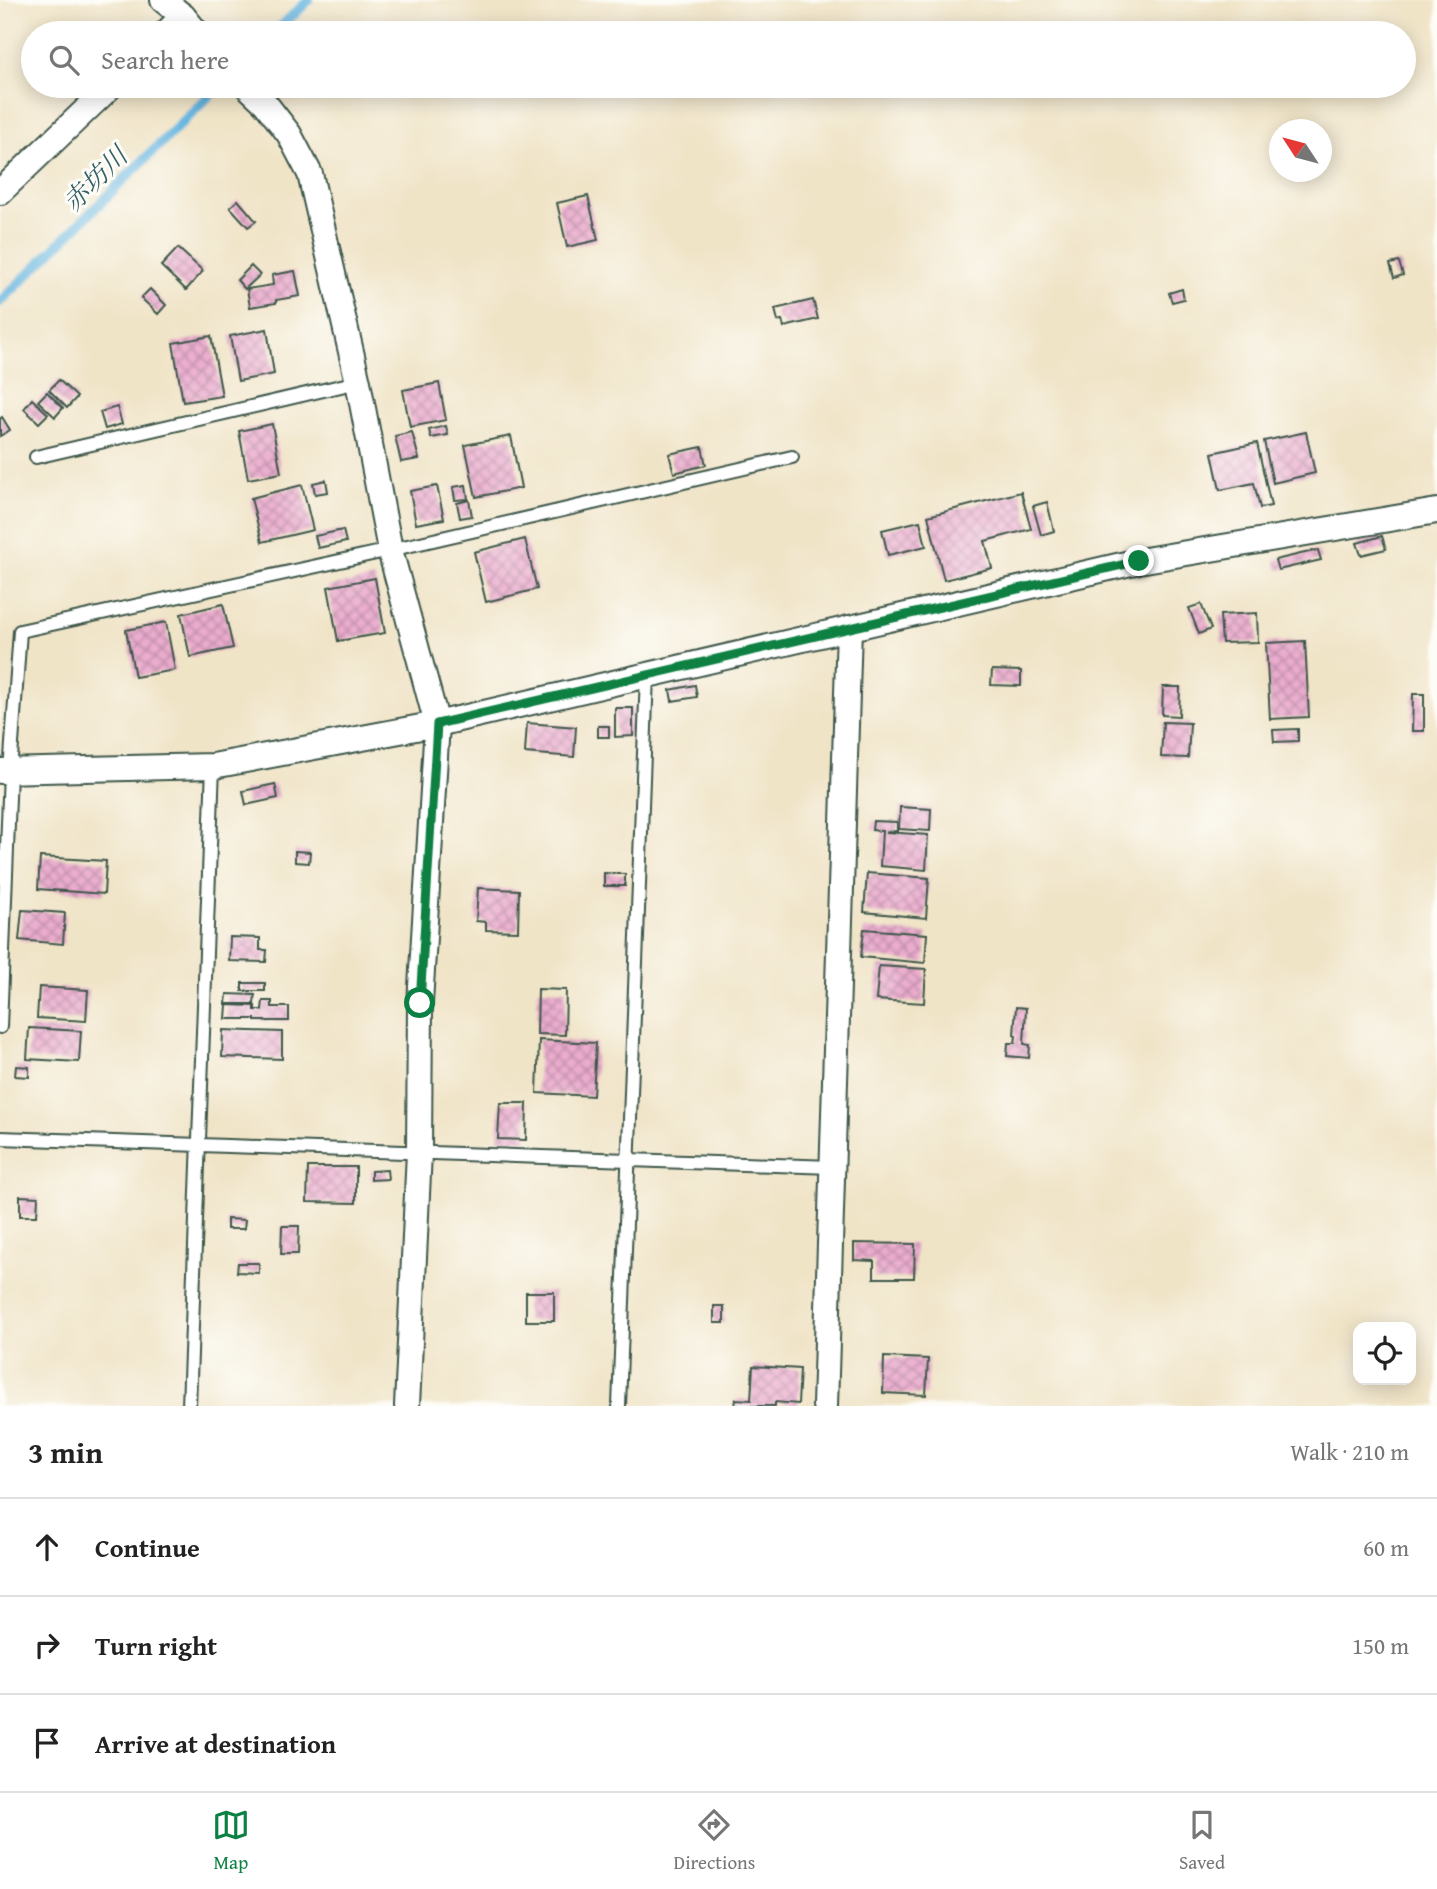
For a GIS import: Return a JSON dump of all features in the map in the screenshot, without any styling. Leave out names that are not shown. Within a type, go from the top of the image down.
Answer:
[{"type":"street","points":[[163,0],[177,21]]},
{"type":"street","points":[[0,192],[98,98]]},
{"type":"street","points":[[260,98],[289,134],[310,174],[358,382],[390,550],[437,724],[420,1003],[419,1152],[407,1406]]},
{"type":"street","points":[[5,771],[213,766],[437,724],[1139,561],[1437,511]]},
{"type":"street","points":[[825,1406],[849,628]]},
{"type":"lane","points":[[36,457],[358,382]]},
{"type":"lane","points":[[0,1027],[5,771],[20,631],[390,550],[792,457]]},
{"type":"lane","points":[[619,1406],[647,675]]},
{"type":"lane","points":[[188,1406],[213,766]]},
{"type":"lane","points":[[0,1138],[832,1167]]},
{"type":"building","points":[[588,196],[598,240],[567,247],[557,203]]},
{"type":"building","points":[[238,200],[256,221],[248,227],[230,207]]},
{"type":"building","points":[[178,248],[203,271],[186,290],[161,266]]},
{"type":"building","points":[[1399,262],[1403,275],[1394,278],[1390,264]]},
{"type":"building","points":[[251,266],[260,275],[245,289],[237,280]]},
{"type":"building","points":[[295,271],[300,296],[250,307],[247,289],[273,285],[272,275]]},
{"type":"building","points":[[150,289],[166,305],[158,314],[141,298]]},
{"type":"building","points":[[1182,289],[1184,299],[1172,302],[1169,293]]},
{"type":"building","points":[[813,300],[818,319],[784,327],[782,320],[778,321],[775,309]]},
{"type":"building","points":[[267,329],[274,374],[238,381],[230,336]]},
{"type":"building","points":[[211,336],[222,396],[183,402],[173,343]]},
{"type":"building","points":[[59,380],[77,397],[67,408],[49,390]]},
{"type":"building","points":[[439,383],[446,420],[410,427],[403,390]]},
{"type":"building","points":[[47,392],[63,408],[55,417],[38,401]]},
{"type":"building","points":[[32,399],[48,414],[39,423],[24,409]]},
{"type":"building","points":[[117,407],[122,424],[105,429],[100,412]]},
{"type":"building","points":[[2,417],[10,430],[0,436],[0,419]]},
{"type":"building","points":[[272,424],[281,473],[248,479],[239,431]]},
{"type":"building","points":[[446,426],[448,435],[431,438],[429,430]]},
{"type":"building","points":[[412,432],[419,459],[401,462],[395,436]]},
{"type":"building","points":[[1306,432],[1315,473],[1273,483],[1264,441]]},
{"type":"building","points":[[511,436],[521,488],[476,497],[465,445]]},
{"type":"building","points":[[1257,443],[1271,506],[1260,508],[1254,483],[1220,490],[1212,453]]},
{"type":"building","points":[[702,447],[706,465],[674,473],[669,454]]},
{"type":"building","points":[[326,480],[328,492],[315,494],[313,483]]},
{"type":"building","points":[[302,485],[313,530],[262,542],[251,498]]},
{"type":"building","points":[[466,485],[468,499],[455,500],[453,487]]},
{"type":"building","points":[[437,486],[444,519],[416,524],[410,491]]},
{"type":"building","points":[[1021,492],[1031,529],[985,541],[992,568],[944,580],[928,516]]},
{"type":"building","points":[[469,500],[472,516],[460,518],[457,503]]},
{"type":"building","points":[[1047,502],[1054,531],[1041,535],[1033,506]]},
{"type":"building","points":[[920,521],[926,546],[888,555],[882,530]]},
{"type":"building","points":[[343,530],[346,542],[318,548],[315,536]]},
{"type":"building","points":[[1382,536],[1386,549],[1361,555],[1357,543]]},
{"type":"building","points":[[525,539],[537,589],[486,602],[474,552]]},
{"type":"building","points":[[1318,550],[1321,560],[1278,570],[1275,560]]},
{"type":"building","points":[[375,578],[385,633],[338,641],[328,587]]},
{"type":"building","points":[[223,604],[233,648],[190,657],[181,614]]},
{"type":"building","points":[[1201,604],[1211,629],[1199,634],[1189,608]]},
{"type":"building","points":[[1257,613],[1258,642],[1222,643],[1220,615]]},
{"type":"building","points":[[166,622],[175,670],[135,677],[126,630]]},
{"type":"building","points":[[1305,641],[1309,717],[1270,719],[1266,643]]},
{"type":"building","points":[[992,670],[1021,671],[1021,686],[991,685]]},
{"type":"building","points":[[695,685],[697,697],[672,701],[670,690]]},
{"type":"building","points":[[1163,687],[1180,687],[1179,716],[1162,715]]},
{"type":"building","points":[[1413,694],[1424,694],[1424,731],[1412,731]]},
{"type":"building","points":[[615,708],[633,708],[633,736],[615,737]]},
{"type":"building","points":[[1163,722],[1190,723],[1188,758],[1161,757]]},
{"type":"building","points":[[527,723],[576,727],[574,757],[525,753]]},
{"type":"building","points":[[598,726],[609,726],[609,737],[598,737]]},
{"type":"building","points":[[1298,729],[1298,741],[1274,742],[1273,730]]},
{"type":"building","points":[[275,784],[278,798],[246,805],[243,791]]},
{"type":"building","points":[[900,807],[931,809],[930,831],[899,829]]},
{"type":"building","points":[[873,821],[897,822],[897,831],[886,832],[928,835],[926,870],[880,866],[882,831],[872,830]]},
{"type":"building","points":[[295,851],[310,852],[309,863],[295,862]]},
{"type":"building","points":[[40,857],[106,861],[104,894],[38,889]]},
{"type":"building","points":[[604,873],[625,874],[625,886],[604,886]]},
{"type":"building","points":[[867,873],[929,878],[926,918],[864,912]]},
{"type":"building","points":[[478,888],[519,890],[518,931],[486,930],[486,922],[476,921]]},
{"type":"building","points":[[22,910],[65,913],[63,944],[19,940]]},
{"type":"building","points":[[864,929],[927,934],[925,963],[861,957]]},
{"type":"building","points":[[230,937],[260,938],[260,950],[267,950],[266,962],[229,961]]},
{"type":"building","points":[[879,966],[926,969],[924,1003],[876,1000]]},
{"type":"building","points":[[242,983],[265,983],[265,991],[242,991]]},
{"type":"building","points":[[39,987],[88,990],[86,1021],[37,1018]]},
{"type":"building","points":[[538,989],[566,990],[565,1035],[537,1034]]},
{"type":"building","points":[[227,994],[255,995],[254,1004],[226,1004]]},
{"type":"building","points":[[263,1001],[272,1001],[272,1007],[289,1007],[289,1021],[226,1019],[227,1005],[255,1006],[255,1010],[262,1010]]},
{"type":"building","points":[[1016,1007],[1026,1008],[1024,1044],[1030,1045],[1029,1058],[1007,1056],[1008,1043],[1015,1043]]},
{"type":"building","points":[[29,1028],[81,1031],[79,1062],[27,1059]]},
{"type":"building","points":[[223,1030],[282,1032],[282,1059],[222,1057]]},
{"type":"building","points":[[539,1040],[596,1043],[593,1096],[537,1093]]},
{"type":"building","points":[[16,1066],[29,1067],[29,1077],[15,1076]]},
{"type":"building","points":[[500,1103],[527,1103],[526,1140],[498,1139]]},
{"type":"building","points":[[308,1167],[356,1167],[356,1203],[307,1202]]},
{"type":"building","points":[[387,1170],[388,1179],[371,1180],[371,1171]]},
{"type":"building","points":[[20,1196],[38,1197],[37,1216],[20,1216]]},
{"type":"building","points":[[227,1219],[245,1220],[244,1229],[227,1229]]},
{"type":"building","points":[[282,1226],[299,1226],[298,1254],[281,1254]]},
{"type":"building","points":[[854,1243],[915,1244],[914,1278],[874,1278],[874,1261],[854,1260]]},
{"type":"building","points":[[238,1263],[259,1263],[259,1273],[237,1272]]},
{"type":"building","points":[[526,1292],[554,1292],[554,1321],[526,1321]]},
{"type":"building","points":[[714,1306],[724,1306],[724,1323],[714,1323]]},
{"type":"building","points":[[884,1357],[928,1359],[926,1395],[883,1393]]},
{"type":"building","points":[[753,1366],[800,1369],[798,1404],[775,1402],[775,1406],[735,1406],[736,1399],[751,1400]]},
{"type":"waterway","name":"赤坊川","points":[[287,21],[309,0]]},
{"type":"waterway","name":"赤坊川","points":[[0,302],[207,98]]},
{"type":"route","points":[[420,1003],[437,724],[1139,561]]}]
